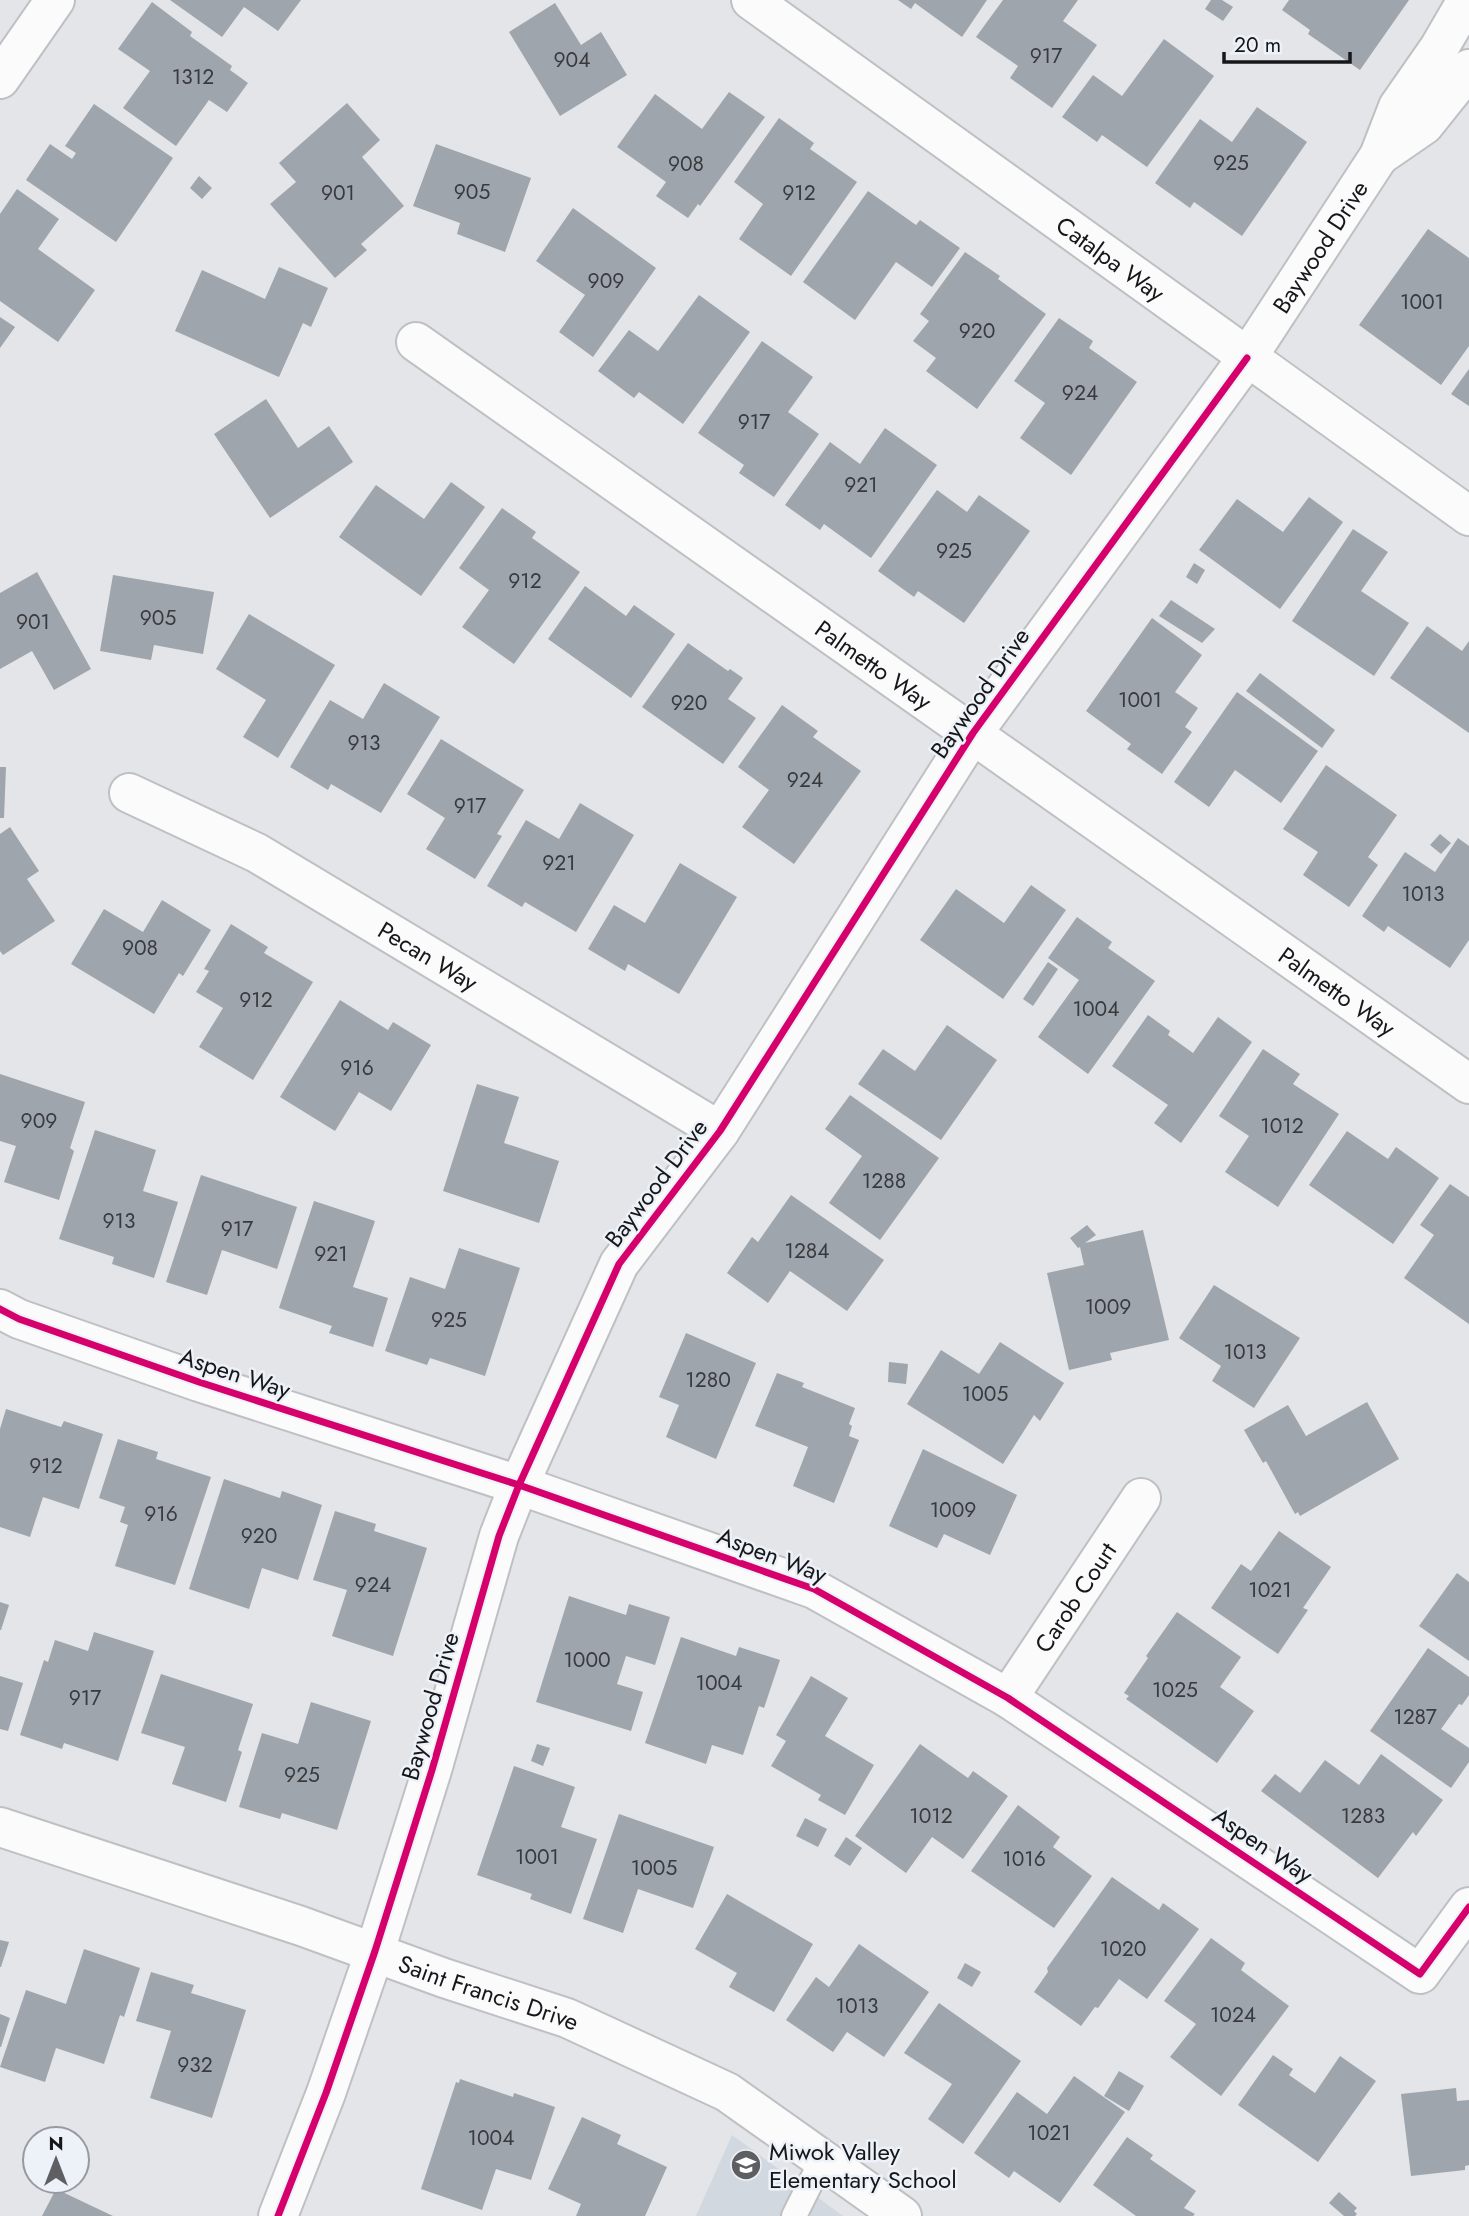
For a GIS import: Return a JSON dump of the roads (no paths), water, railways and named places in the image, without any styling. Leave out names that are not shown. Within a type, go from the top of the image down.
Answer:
[{"type":"street","points":[[0,79],[55,0]]},
{"type":"street","name":"Catalpa Way","points":[[751,0],[1469,516]]},
{"type":"street","name":"Baywood Drive","points":[[278,2216],[326,2093],[375,1951],[432,1770],[499,1536],[519,1485],[618,1264],[720,1131],[973,733],[1247,358],[1379,156],[1398,107],[1439,48],[1467,0]]},
{"type":"street","name":"Baywood Drive","points":[[1379,156],[1424,125],[1469,69]]},
{"type":"street","name":"Palmetto Way","points":[[416,342],[1469,1084]]},
{"type":"street","name":"Pecan Way","points":[[129,793],[257,853],[720,1131]]},
{"type":"street","name":"Aspen Way","points":[[0,1309],[19,1319],[198,1382],[519,1485],[814,1589],[1008,1698],[1420,1974],[1469,1907]]},
{"type":"street","name":"Carob Court","points":[[1008,1698],[1141,1498]]},
{"type":"street","name":"Saint Francis Drive","points":[[0,1827],[375,1951],[444,1978],[580,2023],[727,2092],[902,2216]]},
{"type":"lane","points":[[794,2216],[822,2160]]},
{"type":"place","name":"Miwok Valley Elementary School","points":[[746,2165]]}]
